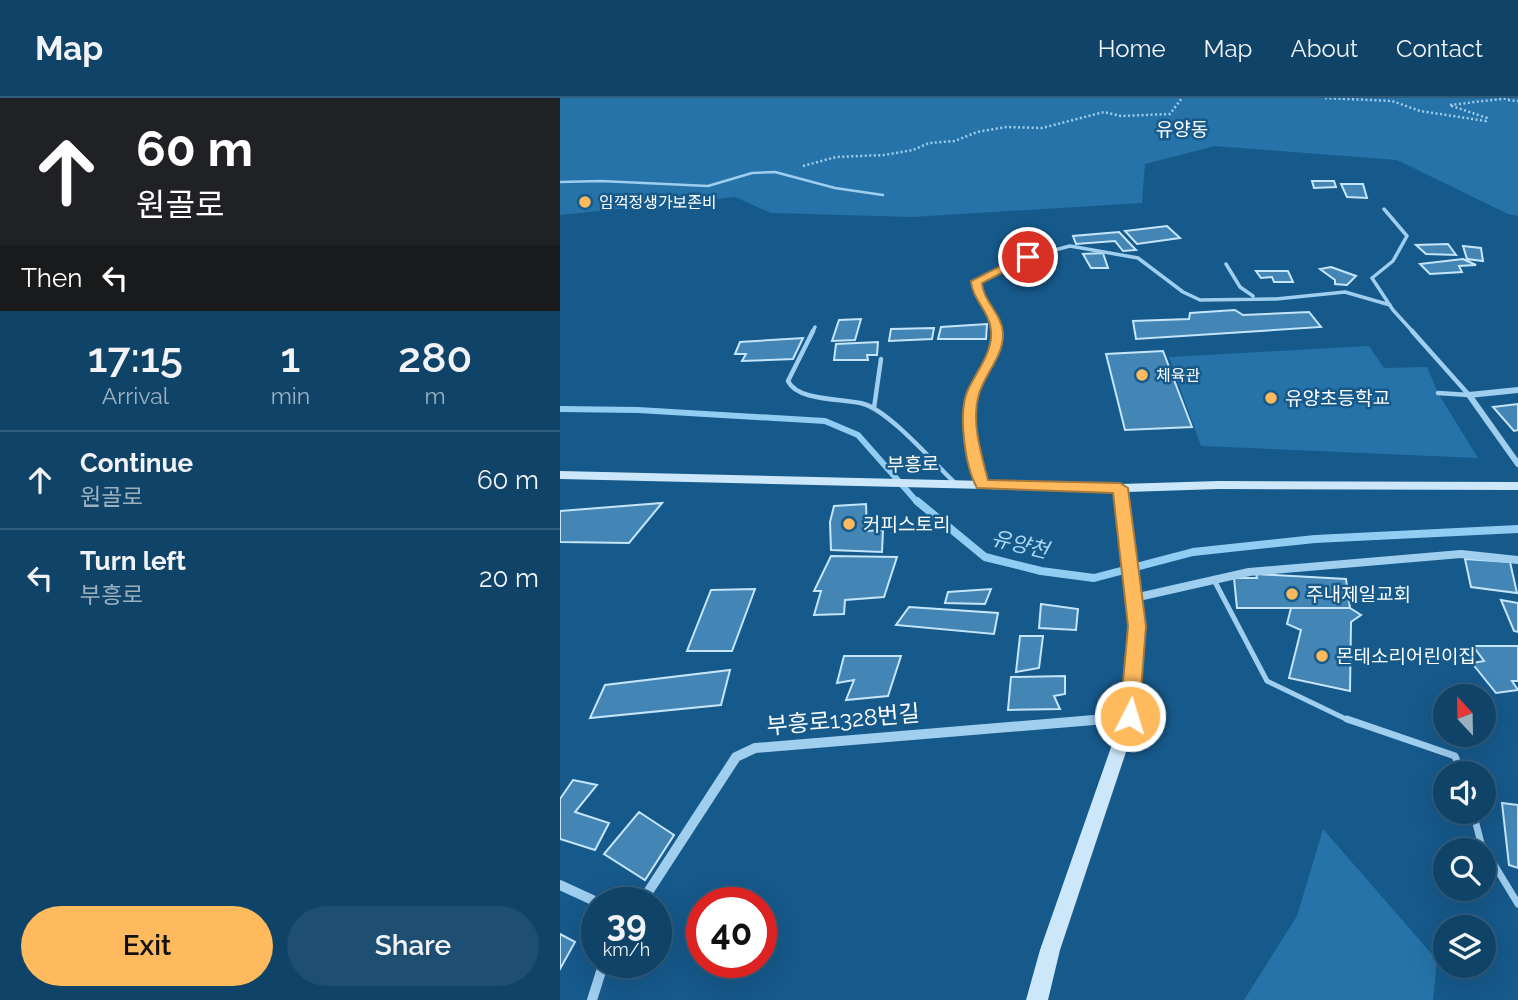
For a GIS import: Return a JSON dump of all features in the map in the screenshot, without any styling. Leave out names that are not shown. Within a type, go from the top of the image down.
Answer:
[{"type":"main road","name":"부흥로","points":[[560,475],[1120,488],[1177,484],[1332,488],[1518,486]]},
{"type":"main road","points":[[1037,1000],[1050,950],[1130,716],[1137,626],[1120,488]]},
{"type":"street","points":[[1518,390],[1469,395],[1518,464]]},
{"type":"street","points":[[1133,591],[1214,580],[1249,572],[1461,554],[1518,560]]},
{"type":"street","name":"부흥로1328번길","points":[[651,887],[736,757],[755,748],[1130,716]]},
{"type":"street","points":[[560,885],[581,895]]},
{"type":"street","points":[[592,1000],[599,978]]},
{"type":"lane","points":[[560,182],[601,181],[708,186],[752,173],[775,172],[835,188],[883,195]]},
{"type":"lane","points":[[1384,209],[1406,236],[1393,261],[1372,278],[1390,305],[1469,395]]},
{"type":"lane","points":[[982,485],[970,437],[972,394],[993,354],[997,332],[990,311],[977,290],[976,281],[1028,257],[1070,246],[1138,258],[1182,292],[1200,300],[1345,292],[1390,305]]},
{"type":"lane","points":[[1226,264],[1247,294],[1259,298]]},
{"type":"lane","points":[[815,327],[788,381],[791,387],[804,394],[865,404],[874,408],[955,483]]},
{"type":"lane","points":[[874,408],[881,359]]},
{"type":"lane","points":[[1438,393],[1469,395]]},
{"type":"lane","points":[[1214,580],[1267,681],[1351,721],[1455,756],[1457,761]]},
{"type":"lane","points":[[1476,824],[1482,843],[1518,904]]},
{"type":"path","points":[[775,172],[836,157],[884,155],[913,150],[929,143],[955,141],[977,132],[1006,127],[1042,128],[1104,111],[1121,116],[1170,114],[1182,98]]},
{"type":"path","points":[[1325,98],[1392,101],[1420,111],[1486,121],[1487,118],[1449,105],[1509,98]]},
{"type":"path","points":[[1497,98],[1518,101]]},
{"type":"shaded area","points":[[560,98],[1518,98],[1518,216],[1508,214],[1397,160],[1215,146],[1145,164],[1142,203],[912,217],[771,213],[735,197],[560,215]]},
{"type":"shaded area","points":[[1369,346],[1384,368],[1427,367],[1438,393],[1478,458],[1201,446],[1169,357]]},
{"type":"shaded area","points":[[1323,829],[1433,955],[1433,978],[1435,978],[1433,1000],[1244,1000],[1297,916]]},
{"type":"building","points":[[1312,181],[1334,181],[1336,187],[1314,188]]},
{"type":"building","points":[[1341,184],[1363,184],[1367,198],[1347,197]]},
{"type":"building","points":[[1167,226],[1180,238],[1137,244],[1125,231]]},
{"type":"building","points":[[1119,232],[1136,250],[1123,251],[1115,241],[1076,244],[1073,236]]},
{"type":"building","points":[[1448,244],[1456,255],[1426,254],[1416,245]]},
{"type":"building","points":[[1463,246],[1481,248],[1483,261],[1467,259]]},
{"type":"building","points":[[1103,253],[1108,268],[1091,268],[1083,254]]},
{"type":"building","points":[[1463,259],[1476,265],[1459,266],[1462,272],[1430,274],[1420,264]]},
{"type":"building","points":[[1331,267],[1356,276],[1347,285],[1335,284],[1335,280],[1320,269]]},
{"type":"building","points":[[1256,271],[1288,271],[1293,282],[1274,282],[1272,277],[1261,278]]},
{"type":"building","points":[[1235,310],[1243,315],[1309,312],[1321,327],[1136,339],[1133,321],[1189,319],[1190,313]]},
{"type":"building","points":[[861,319],[855,340],[832,341],[839,320]]},
{"type":"building","points":[[987,324],[986,339],[938,339],[941,327]]},
{"type":"building","points":[[934,328],[932,339],[889,341],[891,329]]},
{"type":"building","points":[[803,338],[793,359],[742,361],[746,354],[735,354],[740,342]]},
{"type":"building","points":[[878,342],[877,355],[867,355],[868,360],[834,360],[836,344]]},
{"type":"building","name":"체육관","points":[[1163,351],[1192,427],[1125,430],[1106,354]]},
{"type":"building","points":[[1518,404],[1518,430],[1514,431],[1493,407]]},
{"type":"building","points":[[662,503],[629,543],[560,542],[560,511]]},
{"type":"building","points":[[866,504],[867,531],[883,530],[882,552],[831,550],[830,522],[834,506]]},
{"type":"building","points":[[831,556],[897,557],[884,597],[845,600],[844,614],[814,615],[821,591],[814,591]]},
{"type":"building","points":[[1465,559],[1510,562],[1517,593],[1471,587]]},
{"type":"building","name":"주내제일교회","points":[[1256,574],[1346,579],[1350,608],[1237,608],[1234,578],[1257,578]]},
{"type":"building","points":[[755,589],[732,651],[687,651],[711,590]]},
{"type":"building","points":[[991,589],[985,604],[945,603],[948,592]]},
{"type":"building","points":[[1501,600],[1518,603],[1518,632],[1514,631]]},
{"type":"building","points":[[1041,604],[1078,609],[1076,630],[1039,628]]},
{"type":"building","points":[[909,607],[998,613],[994,634],[896,625]]},
{"type":"building","name":"몬테소리어린이집","points":[[1291,608],[1350,608],[1361,615],[1351,622],[1350,691],[1289,678],[1301,630],[1287,624]]},
{"type":"building","points":[[1020,636],[1043,636],[1039,668],[1016,672]]},
{"type":"building","points":[[1473,646],[1518,646],[1518,681],[1512,681],[1518,690],[1496,693],[1496,684],[1489,684],[1472,663],[1484,661]]},
{"type":"building","points":[[844,656],[901,656],[888,696],[846,700],[854,680],[837,683]]},
{"type":"building","points":[[730,670],[721,705],[590,718],[605,685]]},
{"type":"building","points":[[1065,676],[1065,694],[1054,696],[1060,709],[1008,710],[1011,677]]},
{"type":"building","points":[[573,780],[597,785],[575,812],[609,823],[595,850],[560,839],[560,799]]},
{"type":"building","points":[[1502,803],[1518,805],[1518,868],[1509,865]]},
{"type":"building","points":[[639,812],[674,835],[645,880],[604,854]]},
{"type":"building","points":[[560,934],[575,942],[560,969]]},
{"type":"waterway","name":"유양천","points":[[560,409],[638,410],[825,421],[858,435],[918,503]]},
{"type":"waterway","name":"유양천","points":[[917,501],[985,557],[1041,571],[1094,578],[1193,552],[1315,539],[1518,529]]},
{"type":"place","name":"임꺽정생가보존비","points":[[585,202]]},
{"type":"place","name":"체육관","points":[[1142,375]]},
{"type":"place","name":"유양초등학교","points":[[1271,398]]},
{"type":"place","name":"커피스토리","points":[[849,524]]},
{"type":"place","name":"주내제일교회","points":[[1292,594]]},
{"type":"place","name":"몬테소리어린이집","points":[[1322,656]]},
{"type":"district","name":"유양동","points":[[1182,129]]},
{"type":"route","points":[[1028,257],[976,281],[977,290],[990,311],[997,332],[993,354],[972,394],[970,437],[977,456],[982,485],[1120,488],[1137,626],[1130,716]]}]
